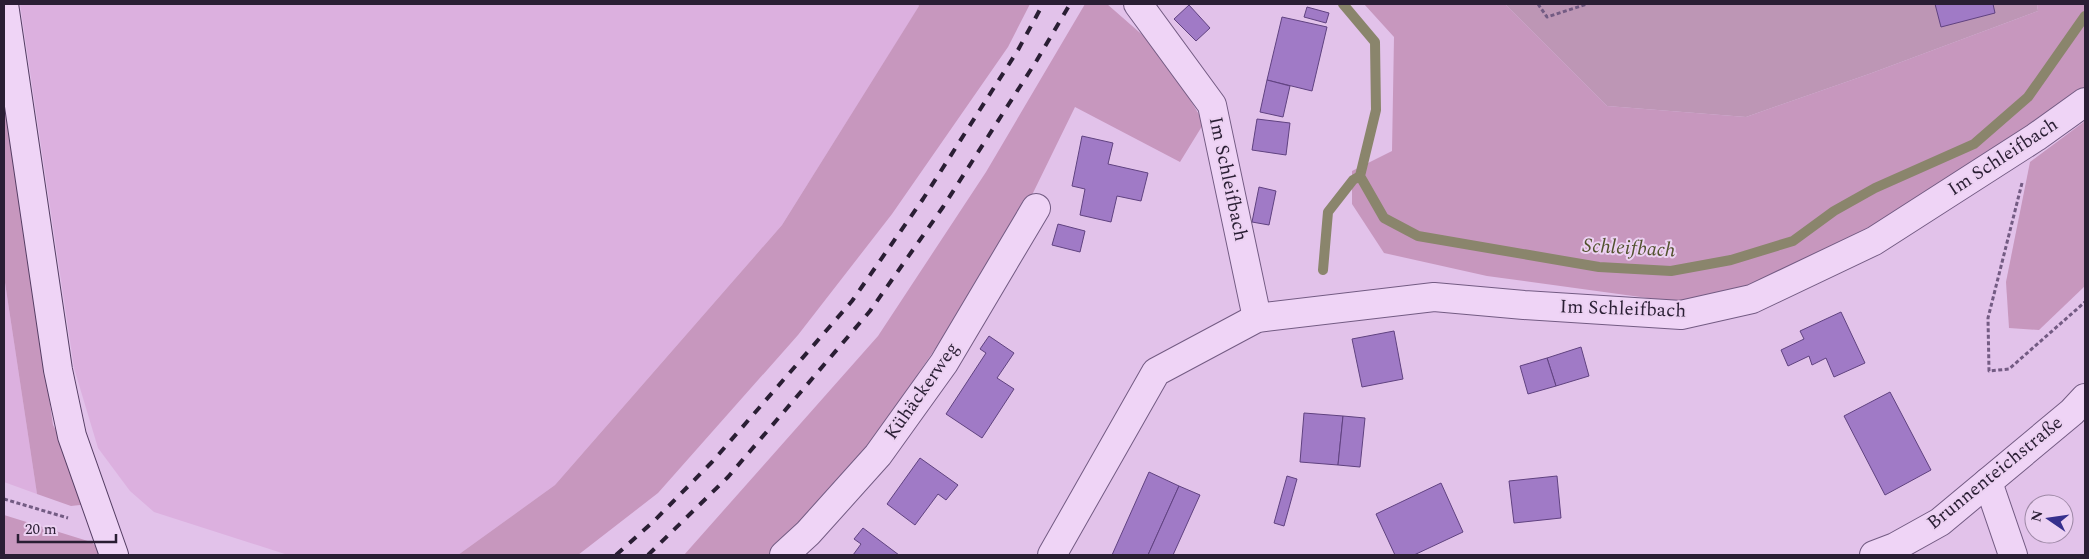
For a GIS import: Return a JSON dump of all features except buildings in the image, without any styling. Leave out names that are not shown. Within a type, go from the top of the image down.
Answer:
[{"type":"street","points":[[4,4],[58,370],[72,436],[114,555]]},
{"type":"street","name":"Im Schleifbach","points":[[1138,4],[1212,105],[1257,318]]},
{"type":"street","name":"Im Schleifbach","points":[[1052,555],[1156,372],[1257,318],[1434,296],[1524,305],[1681,315],[1752,299],[1874,241],[2036,137],[2085,102]]},
{"type":"street","name":"Kühäckerweg","points":[[784,555],[808,533],[878,455],[906,417],[944,363],[1036,208]]},
{"type":"street","name":"Brunnenteichstraße","points":[[1874,555],[1895,547],[1940,522],[2072,412],[2085,398]]},
{"type":"street","points":[[1988,482],[2013,555]]},
{"type":"path","points":[[1538,4],[1547,16],[1587,4]]},
{"type":"path","points":[[2036,137],[2023,179],[1988,318],[1989,371],[2009,369],[2085,302]]},
{"type":"path","points":[[4,499],[104,529]]},
{"type":"shaded area","points":[[20,4],[920,5],[782,225],[555,485],[458,555],[288,555],[154,512],[130,491],[98,448],[74,368]]},
{"type":"shaded area","points":[[918,4],[1030,4],[1008,47],[892,214],[798,335],[658,493],[578,555],[458,555],[555,485],[782,225],[919,6]]},
{"type":"shaded area","points":[[1085,4],[1107,4],[1162,52],[1204,123],[1180,162],[1075,107],[1013,234],[882,427],[803,524],[768,555],[684,555],[878,336],[986,172]]},
{"type":"shaded area","points":[[1364,4],[1505,4],[1607,106],[1746,117],[1869,74],[2038,11],[2037,4],[2085,4],[2085,94],[2041,125],[1869,228],[1751,289],[1684,303],[1487,276],[1384,253],[1352,204],[1352,171],[1392,151],[1394,37]]},
{"type":"shaded area","points":[[1505,4],[2037,4],[2038,11],[1869,74],[1746,117],[1607,106]]},
{"type":"shaded area","points":[[4,79],[53,425],[77,470],[89,504],[71,506],[37,494],[4,276]]},
{"type":"shaded area","points":[[2085,121],[2085,286],[2039,330],[2009,328],[2006,282],[2030,162]]},
{"type":"shaded area","points":[[4,276],[37,494],[4,482]]},
{"type":"shaded area","points":[[4,515],[91,542],[107,555],[4,555]]},
{"type":"waterway","name":"Schleifbach","points":[[1343,4],[1375,42],[1376,110],[1360,176],[1384,218],[1418,236],[1599,267],[1671,271],[1731,260],[1793,241],[1834,211],[1875,188],[1974,144],[2028,97],[2085,16]]},
{"type":"waterway","points":[[1323,270],[1328,212],[1353,180],[1360,176]]},
{"type":"railway","points":[[616,555],[654,521],[712,462],[852,301],[923,199],[1018,50],[1043,4]]},
{"type":"railway","points":[[648,555],[728,477],[870,311],[943,207],[1037,60],[1070,4]]}]
